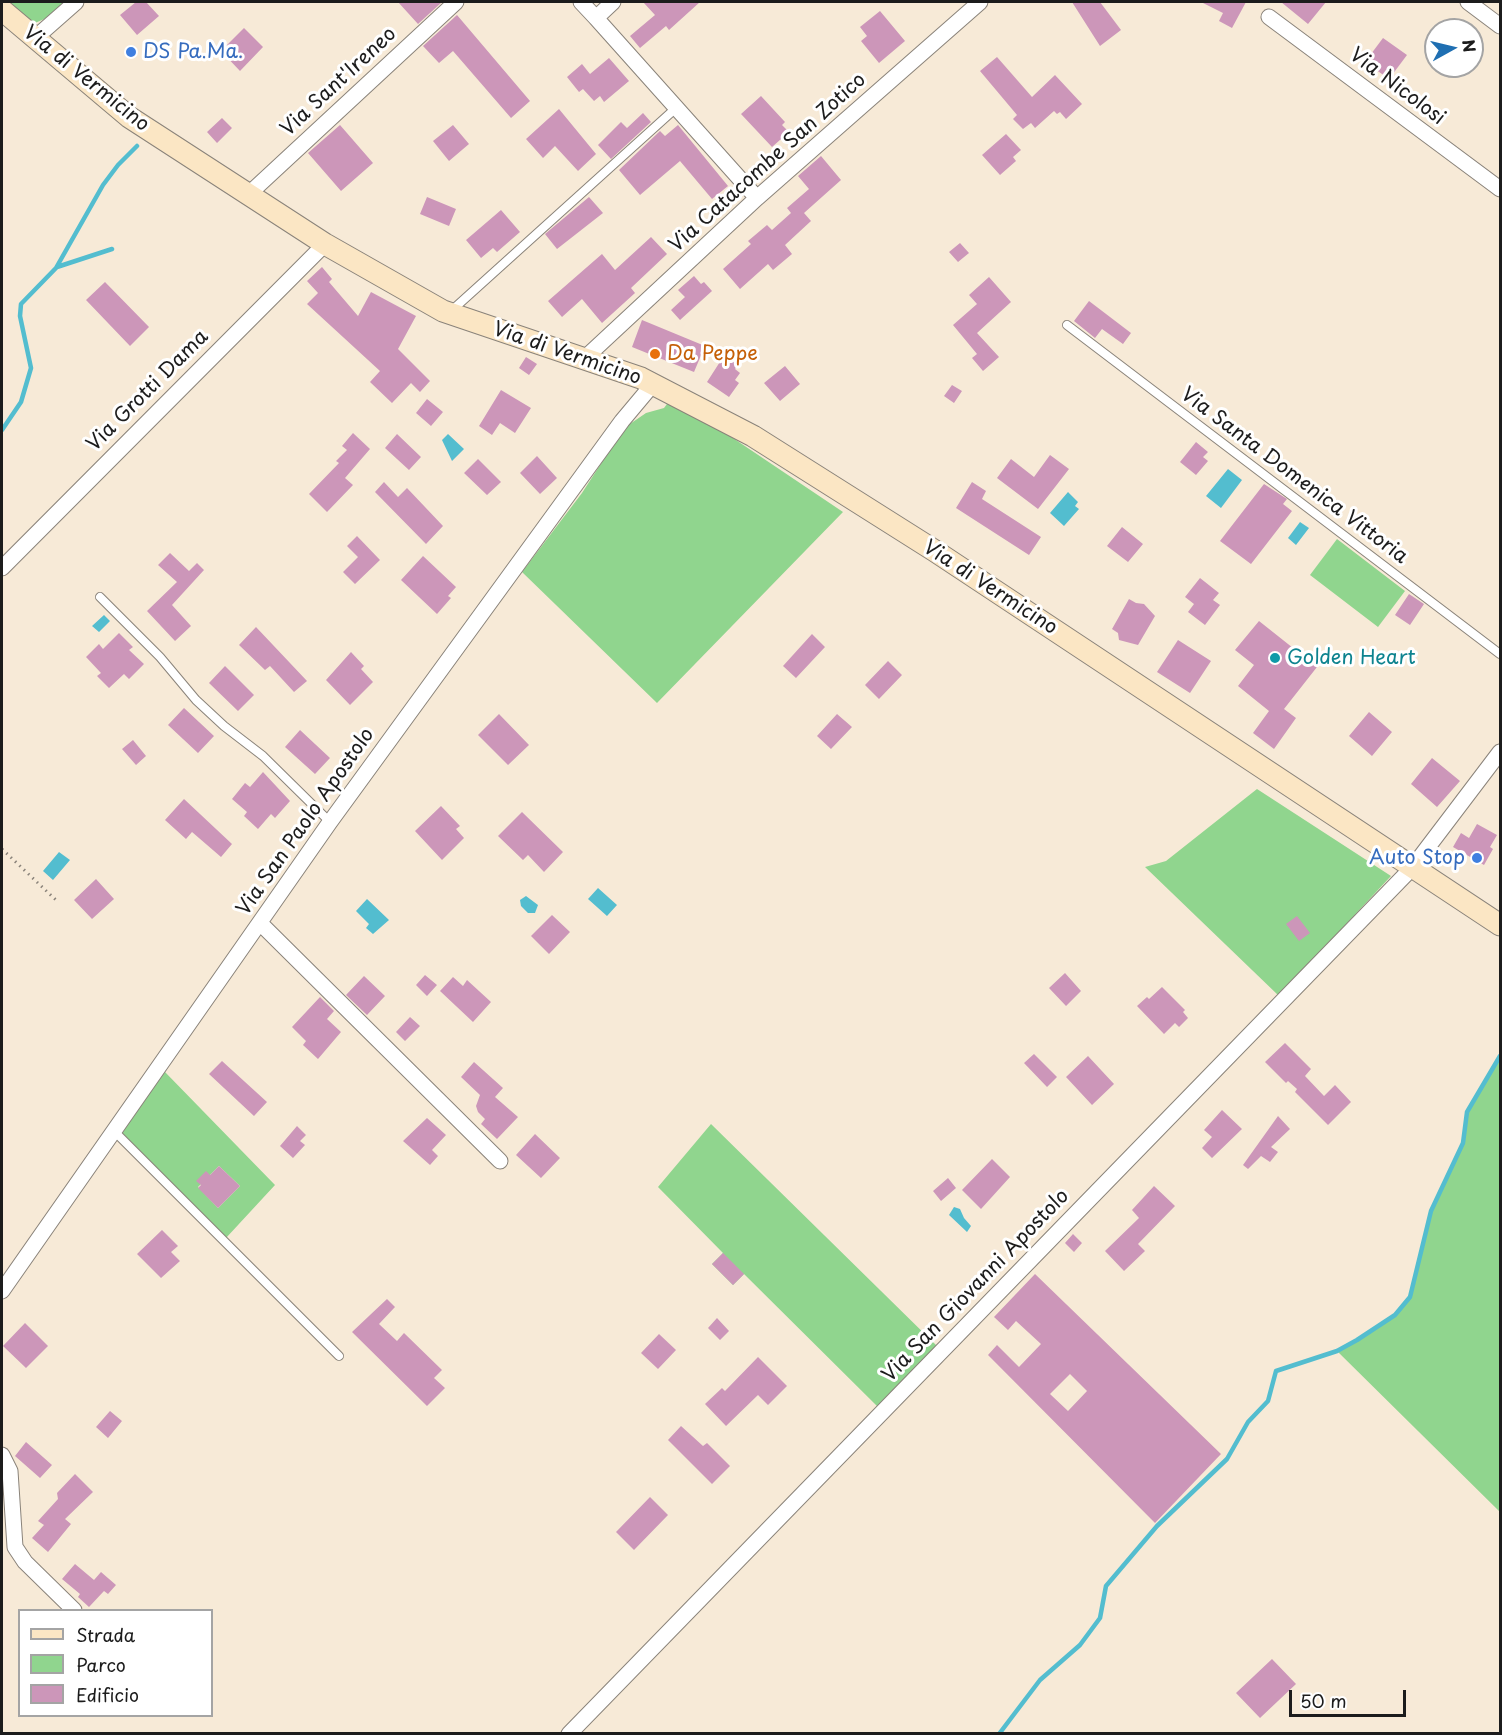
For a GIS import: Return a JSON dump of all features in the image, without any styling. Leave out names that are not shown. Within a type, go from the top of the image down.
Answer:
[{"type":"main road","name":"Via di Vermicino","points":[[2,10],[129,117],[250,193],[325,244],[448,314],[585,358],[653,384],[753,435],[915,539],[1500,925]]},
{"type":"street","points":[[34,39],[76,2]]},
{"type":"street","name":"Via Sant'Ireneo","points":[[250,193],[456,2]]},
{"type":"street","points":[[581,2],[757,198]]},
{"type":"street","points":[[596,18],[613,2]]},
{"type":"street","name":"Via Catacombe San Zotico","points":[[585,358],[757,198],[980,2]]},
{"type":"street","points":[[1468,2],[1500,26]]},
{"type":"street","name":"Via Nicolosi","points":[[1269,17],[1500,189]]},
{"type":"street","name":"Via Grotti Dama","points":[[2,568],[325,244]]},
{"type":"street","name":"Via San Paolo Apostolo","points":[[2,1291],[330,822],[622,421],[653,384]]},
{"type":"street","points":[[1412,868],[1500,752]]},
{"type":"street","name":"Via San Giovanni Apostolo","points":[[569,1734],[1412,868]]},
{"type":"street","points":[[260,923],[500,1161]]},
{"type":"street","points":[[2,1455],[8,1463],[10,1475],[15,1547],[25,1562],[72,1609]]},
{"type":"lane","points":[[448,314],[676,108]]},
{"type":"lane","name":"Via Santa Domenica Vittoria","points":[[1067,325],[1500,654]]},
{"type":"lane","points":[[100,597],[160,657],[196,700],[224,726],[263,756],[330,822]]},
{"type":"lane","points":[[115,1132],[339,1356]]},
{"type":"path","points":[[2,849],[57,901]]},
{"type":"green space","points":[[2,2],[67,2],[49,17],[35,23],[26,23]]},
{"type":"green space","points":[[670,400],[721,430],[843,512],[657,703],[522,572],[582,493],[624,428],[646,413],[664,408]]},
{"type":"green space","points":[[1337,539],[1405,591],[1378,627],[1310,575]]},
{"type":"green space","points":[[1257,789],[1391,876],[1279,996],[1145,867],[1166,861]]},
{"type":"green space","points":[[1500,1056],[1500,1512],[1337,1351],[1395,1315],[1410,1297],[1431,1211],[1463,1143],[1467,1112]]},
{"type":"green space","points":[[165,1072],[275,1185],[226,1238],[121,1133]],"holes":[[[219,1166],[240,1186],[218,1208],[198,1187]]]},
{"type":"green space","points":[[711,1124],[937,1346],[878,1407],[744,1274],[733,1285],[712,1264],[723,1253],[658,1187]]},
{"type":"water","points":[[448,434],[464,449],[452,461],[442,440]]},
{"type":"water","points":[[1228,469],[1242,480],[1221,508],[1206,496]]},
{"type":"water","points":[[1068,492],[1078,502],[1075,506],[1079,509],[1064,526],[1050,513]]},
{"type":"water","points":[[1300,522],[1309,528],[1296,545],[1288,538]]},
{"type":"water","points":[[104,615],[110,621],[99,632],[92,626]]},
{"type":"water","points":[[59,852],[70,860],[53,880],[43,871]]},
{"type":"water","points":[[598,888],[617,905],[607,916],[588,899]]},
{"type":"water","points":[[526,896],[538,905],[535,913],[528,913],[521,906],[520,900]]},
{"type":"water","points":[[367,899],[389,920],[373,934],[366,928],[369,924],[356,911]]},
{"type":"water","points":[[954,1207],[960,1209],[971,1226],[967,1232],[949,1215]]},
{"type":"building","points":[[136,2],[146,2],[159,16],[137,35],[120,15]]},
{"type":"building","points":[[398,2],[442,2],[418,24]]},
{"type":"building","points":[[643,2],[700,2],[669,30],[666,26],[640,48],[630,36],[655,15]]},
{"type":"building","points":[[1072,2],[1100,2],[1121,30],[1100,46]]},
{"type":"building","points":[[1201,2],[1246,2],[1232,28],[1219,21],[1223,13]]},
{"type":"building","points":[[1281,2],[1326,2],[1308,24]]},
{"type":"building","points":[[880,11],[905,41],[879,63],[861,41],[867,36],[860,27]]},
{"type":"building","points":[[457,15],[530,101],[511,118],[453,51],[439,63],[423,46]]},
{"type":"building","points":[[244,28],[263,47],[240,71],[221,51]]},
{"type":"building","points":[[1383,38],[1407,55],[1389,79],[1365,62]]},
{"type":"building","points":[[997,57],[1032,97],[1055,75],[1082,104],[1066,119],[1060,112],[1057,114],[1054,111],[1035,128],[1031,123],[1023,129],[1013,119],[1017,115],[980,71]]},
{"type":"building","points":[[609,58],[629,81],[604,102],[600,96],[594,101],[583,89],[579,92],[567,77],[582,64],[590,74]]},
{"type":"building","points":[[761,96],[785,122],[782,125],[789,132],[772,147],[741,114]]},
{"type":"building","points":[[559,109],[596,154],[578,171],[555,146],[543,158],[526,139]]},
{"type":"building","points":[[643,113],[651,122],[611,159],[598,145],[621,122],[627,128]]},
{"type":"building","points":[[222,118],[232,128],[217,143],[207,132]]},
{"type":"building","points":[[340,125],[373,163],[341,191],[308,153]]},
{"type":"building","points":[[453,125],[469,144],[449,161],[433,141]]},
{"type":"building","points":[[678,125],[728,186],[712,199],[680,161],[640,195],[619,170],[660,131],[665,136]]},
{"type":"building","points":[[1006,134],[1021,150],[1013,157],[1016,161],[1000,175],[982,155]]},
{"type":"building","points":[[821,156],[841,180],[804,213],[811,221],[785,245],[792,254],[773,270],[768,264],[740,289],[723,269],[751,244],[748,241],[767,225],[772,230],[791,213],[787,208],[809,189],[798,176]]},
{"type":"building","points":[[427,197],[456,209],[449,226],[420,214]]},
{"type":"building","points":[[589,197],[603,213],[557,249],[545,234]]},
{"type":"building","points":[[501,210],[520,232],[497,252],[493,248],[481,258],[466,240]]},
{"type":"building","points":[[651,237],[667,254],[631,288],[635,293],[602,323],[582,299],[562,317],[548,301],[602,254],[615,270]]},
{"type":"building","points":[[960,243],[969,253],[958,262],[949,252]]},
{"type":"building","points":[[322,267],[332,279],[329,282],[358,316],[371,292],[416,316],[398,349],[430,381],[420,392],[411,383],[392,403],[370,382],[380,371],[307,304],[318,293],[307,281]]},
{"type":"building","points":[[694,276],[712,291],[680,320],[671,310],[685,297],[678,290]]},
{"type":"building","points":[[989,277],[1011,302],[977,333],[999,357],[983,371],[972,358],[977,354],[953,325],[977,304],[969,295]]},
{"type":"building","points":[[105,282],[149,327],[130,346],[86,300]]},
{"type":"building","points":[[1089,301],[1131,333],[1123,344],[1102,329],[1095,338],[1074,321]]},
{"type":"building","points":[[642,320],[705,346],[694,372],[632,347]]},
{"type":"building","points":[[725,354],[739,363],[735,369],[740,373],[735,380],[739,383],[729,397],[707,382]]},
{"type":"building","points":[[526,357],[537,364],[529,375],[519,368]]},
{"type":"building","points":[[785,366],[800,384],[780,401],[764,383]]},
{"type":"building","points":[[952,385],[962,391],[954,403],[944,396]]},
{"type":"building","points":[[501,390],[531,408],[515,433],[500,423],[492,435],[479,426]]},
{"type":"building","points":[[427,399],[443,412],[431,426],[416,413]]},
{"type":"building","points":[[353,433],[370,449],[345,478],[353,485],[327,512],[309,494],[339,463],[336,461],[347,450],[342,446]]},
{"type":"building","points":[[397,434],[421,457],[409,470],[385,448]]},
{"type":"building","points":[[1196,442],[1208,452],[1203,457],[1208,461],[1196,475],[1180,462]]},
{"type":"building","points":[[1050,455],[1069,469],[1038,509],[997,478],[1011,459],[1034,477]]},
{"type":"building","points":[[537,456],[557,478],[540,494],[520,473]]},
{"type":"building","points":[[478,459],[501,482],[487,495],[464,473]]},
{"type":"building","points":[[384,482],[398,497],[407,488],[443,526],[426,544],[375,492]]},
{"type":"building","points":[[972,482],[986,491],[982,499],[1041,537],[1029,555],[956,508]]},
{"type":"building","points":[[1264,484],[1287,499],[1283,504],[1292,511],[1251,564],[1220,541]]},
{"type":"building","points":[[1122,527],[1143,544],[1128,562],[1107,546]]},
{"type":"building","points":[[357,536],[380,560],[355,584],[343,572],[358,557],[347,546]]},
{"type":"building","points":[[170,553],[189,571],[197,563],[204,570],[172,605],[191,626],[175,641],[147,611],[177,582],[158,565]]},
{"type":"building","points":[[423,556],[456,587],[448,596],[451,598],[437,614],[401,580]]},
{"type":"building","points":[[1200,578],[1219,593],[1213,600],[1220,605],[1205,625],[1188,612],[1194,604],[1185,597]]},
{"type":"building","points":[[1409,594],[1424,604],[1410,625],[1395,615]]},
{"type":"building","points":[[1129,599],[1144,604],[1155,616],[1138,645],[1119,640],[1118,633],[1112,629]]},
{"type":"building","name":"Golden Heart","points":[[1259,621],[1317,667],[1284,709],[1296,718],[1274,749],[1253,733],[1269,711],[1238,686],[1254,665],[1235,650]]},
{"type":"building","points":[[256,627],[307,681],[294,692],[270,666],[265,670],[239,645]]},
{"type":"building","points":[[119,633],[133,647],[129,650],[144,664],[129,679],[124,674],[109,688],[97,676],[101,673],[86,657],[99,644],[103,649]]},
{"type":"building","points":[[812,634],[825,647],[796,678],[783,666]]},
{"type":"building","points":[[1178,640],[1211,661],[1190,693],[1157,672]]},
{"type":"building","points":[[351,652],[364,666],[361,669],[373,682],[350,705],[326,680]]},
{"type":"building","points":[[888,661],[902,675],[879,699],[865,685]]},
{"type":"building","points":[[225,666],[254,695],[238,711],[209,683]]},
{"type":"building","points":[[184,708],[214,736],[198,753],[168,725]]},
{"type":"building","points":[[1369,712],[1392,732],[1372,756],[1349,736]]},
{"type":"building","points":[[499,714],[529,745],[508,765],[478,735]]},
{"type":"building","points":[[837,714],[852,727],[831,749],[817,736]]},
{"type":"building","points":[[300,730],[330,758],[315,774],[285,747]]},
{"type":"building","points":[[133,740],[146,756],[136,765],[122,749]]},
{"type":"building","points":[[1432,758],[1460,781],[1437,807],[1411,784]]},
{"type":"building","points":[[263,772],[290,801],[275,818],[271,814],[258,829],[244,816],[247,812],[232,799],[245,783],[250,787]]},
{"type":"building","points":[[184,799],[232,844],[221,857],[192,832],[186,839],[165,820]]},
{"type":"building","points":[[441,806],[460,826],[456,829],[464,838],[442,860],[415,831]]},
{"type":"building","points":[[522,812],[563,852],[544,872],[528,855],[523,860],[498,836]]},
{"type":"building","points":[[1477,824],[1497,835],[1490,847],[1493,849],[1484,865],[1453,847],[1461,833],[1469,838]]},
{"type":"building","points":[[96,879],[114,899],[92,919],[74,900]]},
{"type":"building","points":[[552,915],[570,932],[549,954],[531,936]]},
{"type":"building","points":[[1297,916],[1310,933],[1299,941],[1286,924]]},
{"type":"building","points":[[1065,973],[1081,991],[1066,1006],[1049,988]]},
{"type":"building","points":[[425,975],[437,985],[427,996],[416,985]]},
{"type":"building","points":[[364,976],[385,996],[367,1015],[346,995]]},
{"type":"building","points":[[453,977],[463,986],[467,980],[491,1002],[473,1022],[440,991]]},
{"type":"building","points":[[1162,987],[1185,1010],[1183,1012],[1188,1018],[1179,1027],[1175,1023],[1164,1034],[1137,1006]]},
{"type":"building","points":[[320,997],[334,1011],[327,1019],[341,1032],[318,1059],[303,1045],[306,1041],[292,1027]]},
{"type":"building","points":[[410,1017],[420,1026],[405,1041],[396,1032]]},
{"type":"building","points":[[1285,1043],[1311,1069],[1305,1076],[1324,1096],[1335,1085],[1351,1102],[1328,1125],[1295,1092],[1297,1089],[1288,1081],[1286,1083],[1265,1062]]},
{"type":"building","points":[[1034,1054],[1057,1077],[1047,1087],[1024,1063]]},
{"type":"building","points":[[1088,1056],[1114,1084],[1092,1105],[1066,1077]]},
{"type":"building","points":[[222,1061],[267,1102],[254,1116],[209,1074]]},
{"type":"building","points":[[474,1062],[503,1088],[495,1097],[518,1117],[497,1139],[481,1124],[485,1119],[476,1106],[480,1095],[461,1077]]},
{"type":"building","points":[[1222,1110],[1242,1129],[1212,1158],[1202,1148],[1212,1137],[1204,1130]]},
{"type":"building","points":[[1278,1116],[1290,1129],[1271,1147],[1278,1152],[1270,1162],[1261,1156],[1248,1169],[1243,1165]]},
{"type":"building","points":[[427,1118],[446,1135],[432,1150],[438,1156],[430,1165],[403,1141]]},
{"type":"building","points":[[297,1126],[306,1135],[300,1141],[305,1145],[293,1158],[280,1146]]},
{"type":"building","points":[[535,1134],[560,1158],[541,1178],[516,1155]]},
{"type":"building","points":[[992,1159],[1010,1177],[981,1209],[962,1190]]},
{"type":"building","points":[[219,1166],[240,1186],[218,1208],[198,1188],[201,1185],[196,1181],[206,1171],[210,1175]]},
{"type":"building","points":[[948,1178],[956,1188],[941,1201],[933,1191]]},
{"type":"building","points":[[1154,1186],[1175,1206],[1138,1244],[1145,1251],[1124,1271],[1105,1251],[1139,1218],[1132,1210]]},
{"type":"building","points":[[162,1230],[178,1246],[171,1252],[180,1261],[161,1278],[137,1254]]},
{"type":"building","points":[[1073,1234],[1082,1243],[1074,1252],[1065,1243]]},
{"type":"building","points":[[723,1253],[744,1274],[733,1285],[712,1264]]},
{"type":"building","points":[[1035,1274],[1221,1454],[1155,1523],[988,1355],[997,1345],[1019,1367],[1041,1344],[1016,1321],[1008,1330],[994,1317]],"holes":[[[1070,1374],[1087,1391],[1068,1411],[1050,1394]]]},
{"type":"building","points":[[387,1299],[395,1307],[379,1324],[397,1341],[404,1333],[442,1370],[434,1378],[445,1388],[427,1406],[352,1332]]},
{"type":"building","points":[[717,1318],[729,1331],[720,1340],[708,1328]]},
{"type":"building","points":[[25,1323],[48,1346],[26,1368],[3,1346]]},
{"type":"building","points":[[659,1334],[676,1350],[658,1369],[641,1353]]},
{"type":"building","points":[[758,1357],[787,1386],[768,1405],[758,1395],[726,1426],[705,1404],[722,1388],[725,1391]]},
{"type":"building","points":[[110,1411],[122,1421],[108,1438],[96,1427]]},
{"type":"building","points":[[681,1426],[703,1446],[707,1443],[730,1466],[712,1484],[668,1440]]},
{"type":"building","points":[[26,1442],[52,1465],[40,1478],[15,1456]]},
{"type":"building","points":[[75,1474],[93,1492],[65,1519],[71,1524],[48,1552],[32,1538],[44,1525],[38,1521],[58,1499],[57,1493]]},
{"type":"building","points":[[650,1497],[668,1515],[634,1550],[616,1532]]},
{"type":"building","points":[[75,1564],[94,1580],[101,1572],[116,1585],[108,1594],[104,1591],[89,1607],[78,1597],[80,1594],[62,1579]]},
{"type":"building","points":[[1272,1659],[1296,1684],[1260,1718],[1236,1693]]},
{"type":"waterway","points":[[2,430],[21,402],[31,368],[20,316],[21,304],[56,268],[103,185],[118,165],[137,146]]},
{"type":"waterway","points":[[57,267],[112,249]]},
{"type":"waterway","points":[[999,1734],[1040,1680],[1080,1645],[1100,1618],[1106,1586],[1157,1526],[1227,1459],[1248,1422],[1268,1401],[1276,1371],[1337,1351],[1357,1340],[1395,1315],[1410,1297],[1431,1211],[1463,1143],[1467,1112],[1500,1056]]},
{"type":"place","name":"DS Pa.Ma.","points":[[131,52]]},
{"type":"place","name":"Da Peppe","points":[[655,354]]},
{"type":"place","name":"Golden Heart","points":[[1275,658]]},
{"type":"place","name":"Auto Stop","points":[[1477,858]]}]
